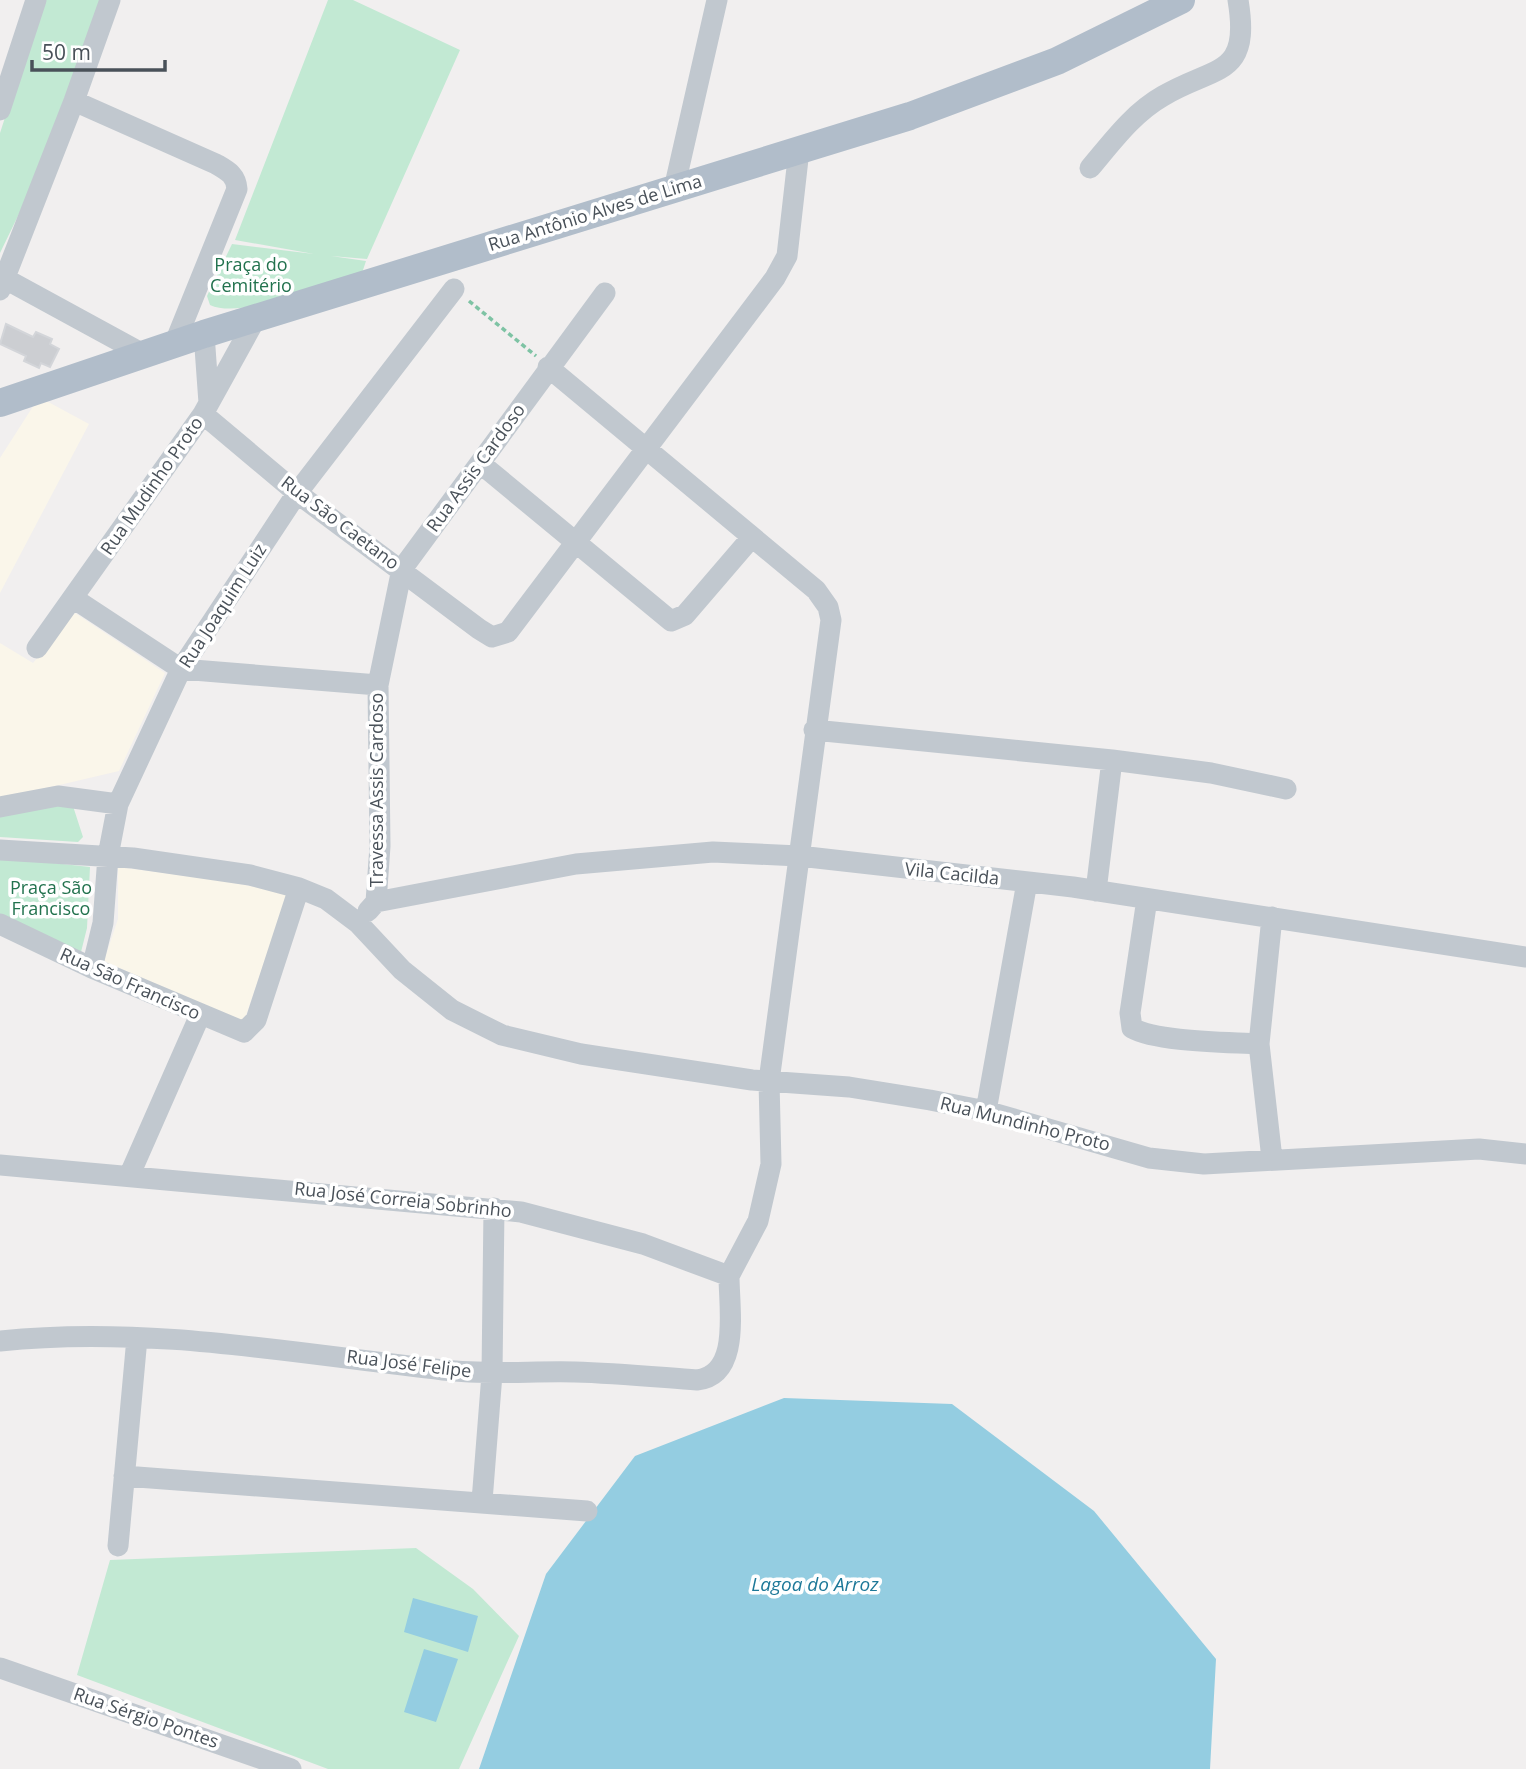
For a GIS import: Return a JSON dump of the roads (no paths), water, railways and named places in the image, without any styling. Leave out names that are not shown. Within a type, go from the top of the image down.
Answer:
[{"type":"main road","name":"Rua Antônio Alves de Lima","points":[[0,403],[204,334],[910,116],[1057,61],[1181,0]]},
{"type":"street","points":[[0,110],[36,0]]},
{"type":"street","points":[[110,0],[74,101],[2,281],[143,354]]},
{"type":"street","points":[[674,190],[717,0]]},
{"type":"street","points":[[1090,168],[1148,106],[1164,95],[1210,75],[1233,59],[1241,42],[1238,0]]},
{"type":"street","points":[[74,101],[216,164],[234,176],[237,189],[174,345]]},
{"type":"street","points":[[575,545],[775,278],[787,256],[799,150]]},
{"type":"street","name":"Rua Joaquim Luiz","points":[[92,968],[106,905],[108,856],[118,804],[181,669],[297,493],[454,289]]},
{"type":"street","name":"Rua Assis Cardoso","points":[[402,569],[605,293]]},
{"type":"street","name":"Rua Mudinho Proto","points":[[37,648],[206,408],[256,318]]},
{"type":"street","points":[[204,334],[206,408]]},
{"type":"street","points":[[548,367],[816,590],[828,607],[831,620],[814,730],[769,1085],[768,1175],[758,1221],[729,1276]]},
{"type":"street","name":"Rua São Caetano","points":[[206,408],[297,493],[492,637],[508,632],[575,545]]},
{"type":"street","points":[[481,464],[575,545],[658,612],[674,621],[685,615],[752,537]]},
{"type":"street","name":"Travessa Assis Cardoso","points":[[358,923],[376,902],[380,846],[378,685],[402,569]]},
{"type":"street","points":[[73,598],[181,669],[378,685]]},
{"type":"street","points":[[814,730],[1112,760],[1211,773],[1286,789]]},
{"type":"street","points":[[1096,891],[1112,760]]},
{"type":"street","points":[[0,807],[58,796],[118,804]]},
{"type":"street","name":"Rua Mundinho Proto","points":[[0,850],[108,856],[236,873],[299,888],[326,900],[358,923],[402,970],[452,1010],[502,1035],[610,1059],[769,1085],[849,1087],[986,1111],[1150,1158],[1204,1164],[1479,1149],[1526,1154]]},
{"type":"street","name":"Vila Cacilda","points":[[376,902],[576,864],[713,852],[799,856],[1096,891],[1526,957]]},
{"type":"street","points":[[986,1111],[1027,882]]},
{"type":"street","name":"Rua São Francisco","points":[[0,925],[92,968],[244,1032],[256,1020],[299,888]]},
{"type":"street","points":[[1147,899],[1130,1013],[1129,1024],[1132,1028],[1140,1033],[1259,1044]]},
{"type":"street","points":[[1272,918],[1259,1044],[1272,1159]]},
{"type":"street","points":[[130,1174],[200,1015]]},
{"type":"street","name":"Rua José Correia Sobrinho","points":[[0,1165],[130,1174],[521,1212],[643,1244],[729,1276]]},
{"type":"street","points":[[482,1501],[492,1374],[494,1208]]},
{"type":"street","name":"Rua José Felipe","points":[[0,1341],[137,1338],[296,1350],[492,1374],[574,1371],[707,1379],[715,1375],[726,1360],[729,1276]]},
{"type":"street","points":[[118,1546],[137,1338]]},
{"type":"street","points":[[124,1476],[587,1511]]},
{"type":"street","name":"Rua Sérgio Pontes","points":[[0,1668],[291,1769]]},
{"type":"water","name":"Lagoa do Arroz","points":[[784,1398],[952,1404],[1094,1511],[1216,1659],[1210,1769],[479,1769],[546,1574],[635,1456]]},
{"type":"water","points":[[413,1598],[478,1616],[468,1652],[404,1632]]},
{"type":"water","points":[[424,1649],[458,1659],[436,1722],[404,1712]]},
{"type":"park label","name":"Praça do Cemitério","points":[[251,275]]},
{"type":"park label","name":"Praça São Francisco","points":[[51,898]]}]
